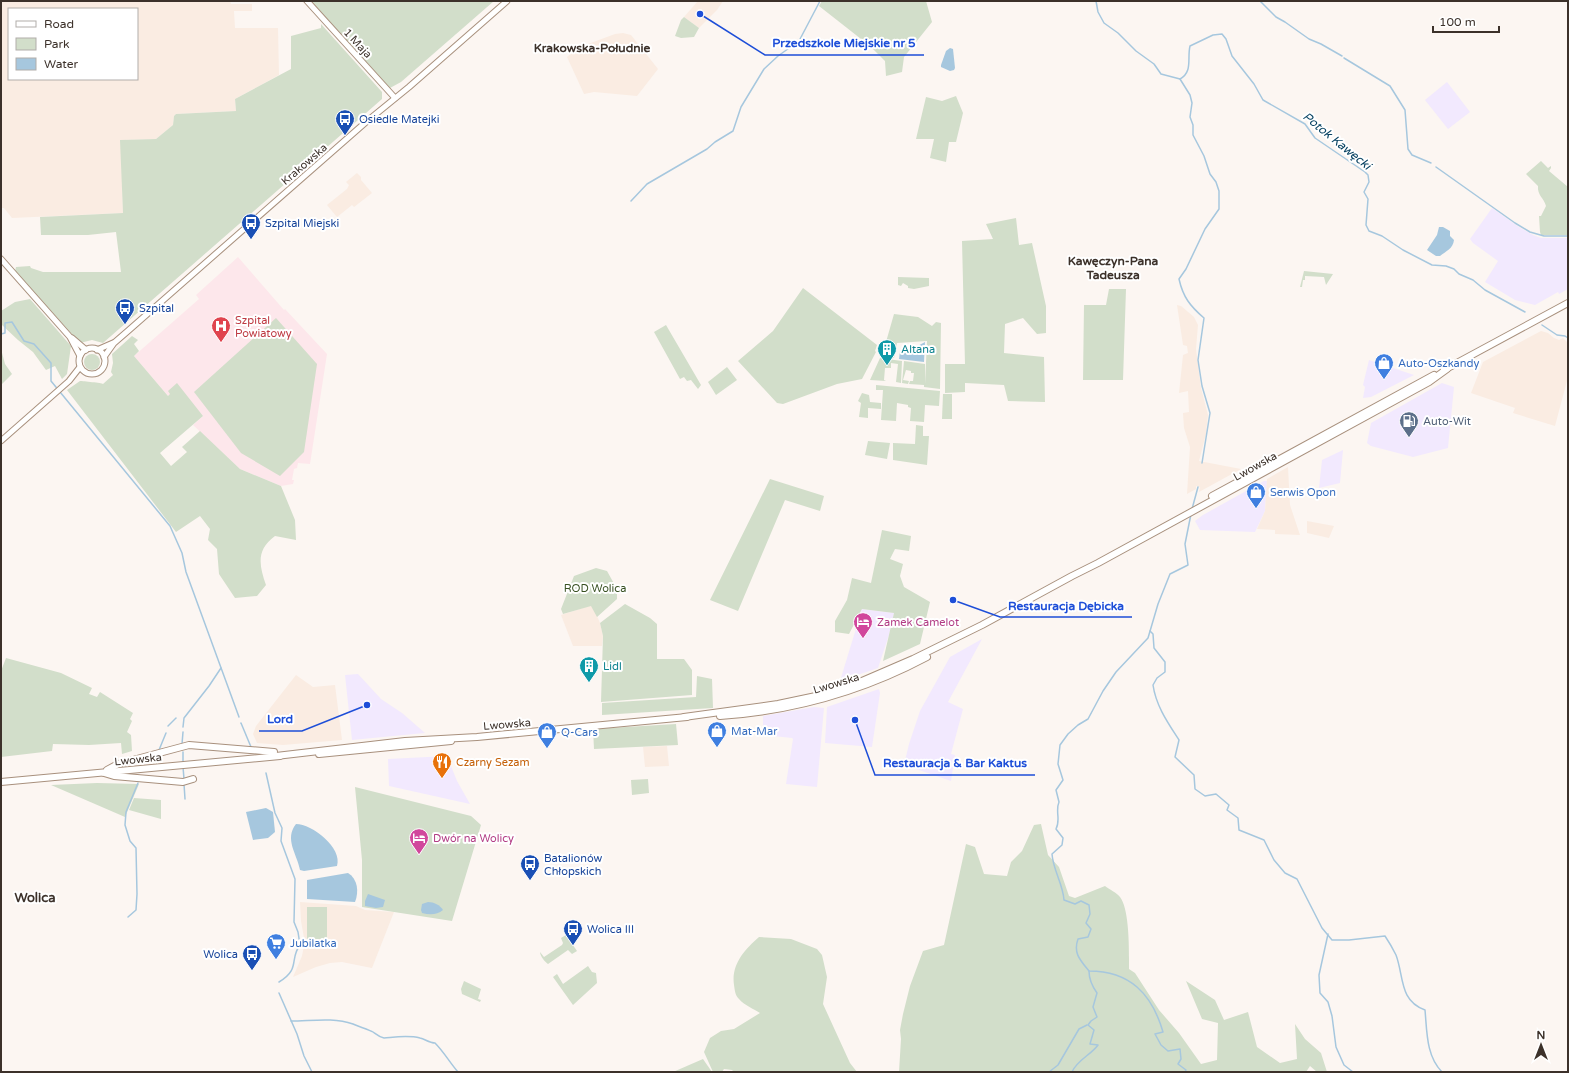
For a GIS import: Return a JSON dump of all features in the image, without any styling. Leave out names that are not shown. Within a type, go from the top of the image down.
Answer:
[{"type":"main road","name":"Lwowska","points":[[276,756],[435,739],[477,737],[684,717],[721,716],[758,712],[804,703],[866,684],[909,666],[949,645],[982,625],[1098,563],[1192,509],[1430,382],[1447,369],[1568,303]]},
{"type":"main road","name":"Lwowska","points":[[1,782],[276,756],[356,751],[477,737]]},
{"type":"main road","points":[[102,772],[118,764],[189,745],[257,752],[293,753]]},
{"type":"main road","points":[[102,772],[114,776],[184,782],[193,779]]},
{"type":"street","name":"1 Maja","points":[[307,1],[395,98]]},
{"type":"street","name":"Krakowska","points":[[104,357],[114,343],[507,1]]},
{"type":"street","points":[[1,259],[70,337],[86,350]]},
{"type":"street","points":[[70,337],[80,356],[80,367],[86,373]]},
{"type":"street","name":"Krakowska","points":[[97,350],[114,343]]},
{"type":"street","points":[[69,381],[86,373],[93,374],[101,370],[104,363],[104,357],[97,350],[86,350],[80,356]]},
{"type":"street","points":[[1,441],[69,381],[80,367]]},
{"type":"shaded area","points":[[1,1],[230,1],[231,4],[252,4],[252,11],[234,11],[235,28],[278,28],[279,75],[235,99],[236,111],[176,114],[174,116],[173,125],[156,139],[121,140],[123,213],[12,218],[4,208],[1,208]]},
{"type":"shaded area","points":[[698,1],[723,1],[717,10],[699,28],[684,17]]},
{"type":"shaded area","points":[[623,33],[631,35],[658,69],[637,96],[594,92],[584,94],[567,57],[574,51],[588,44],[615,34]]},
{"type":"shaded area","points":[[1447,82],[1470,112],[1448,129],[1425,100]]},
{"type":"shaded area","points":[[357,173],[372,193],[354,207],[352,205],[337,217],[327,205],[347,189],[349,185],[346,182]]},
{"type":"shaded area","points":[[1492,208],[1533,235],[1541,238],[1568,238],[1568,289],[1559,294],[1558,292],[1535,305],[1515,300],[1485,282],[1498,261],[1473,243],[1470,239]]},
{"type":"shaded area","points":[[238,257],[284,310],[285,309],[327,354],[310,464],[298,463],[297,468],[294,469],[292,480],[294,480],[293,484],[281,486],[240,469],[193,425],[203,416],[168,391],[171,394],[168,396],[134,356],[199,299],[196,295]]},
{"type":"shaded area","points":[[1177,305],[1181,306],[1194,317],[1198,325],[1196,349],[1201,388],[1208,415],[1206,434],[1199,461],[1241,469],[1199,492],[1200,487],[1196,486],[1196,489],[1187,494],[1190,447],[1184,428],[1183,413],[1189,412],[1188,391],[1179,393],[1183,355],[1188,353],[1187,346],[1183,345]]},
{"type":"shaded area","points":[[1541,331],[1548,333],[1559,340],[1563,338],[1568,343],[1568,377],[1555,426],[1513,413],[1515,408],[1471,393],[1483,362]]},
{"type":"shaded area","name":"Auto-Oszkandy","points":[[1369,360],[1414,375],[1371,397],[1363,398],[1365,387],[1363,385]]},
{"type":"shaded area","points":[[1442,383],[1454,387],[1448,448],[1413,457],[1371,446],[1367,443],[1371,423]]},
{"type":"shaded area","points":[[1343,450],[1340,483],[1319,488],[1322,460]]},
{"type":"shaded area","points":[[1288,467],[1290,505],[1300,535],[1275,534],[1275,530],[1257,529],[1265,511],[1267,479]]},
{"type":"shaded area","points":[[1264,481],[1267,481],[1265,511],[1255,532],[1200,530],[1195,521]]},
{"type":"shaded area","points":[[1307,521],[1334,526],[1329,538],[1307,533]]},
{"type":"shaded area","points":[[592,605],[600,623],[603,636],[602,646],[573,646],[561,615]]},
{"type":"shaded area","points":[[862,609],[894,613],[889,635],[878,668],[840,681]]},
{"type":"shaded area","points":[[982,639],[948,702],[963,709],[951,754],[955,755],[951,781],[904,765],[920,711],[950,657]]},
{"type":"shaded area","points":[[358,674],[381,699],[402,713],[425,733],[352,740],[345,675]]},
{"type":"shaded area","points":[[296,675],[313,687],[335,685],[342,740],[283,745],[257,743],[253,734],[256,726]]},
{"type":"shaded area","points":[[879,689],[880,693],[872,747],[825,743],[827,707]]},
{"type":"shaded area","points":[[814,707],[824,708],[817,787],[786,784],[793,739],[763,735],[763,716]]},
{"type":"shaded area","points":[[667,746],[669,766],[645,767],[643,747]]},
{"type":"shaded area","points":[[447,756],[457,781],[470,804],[389,786],[388,759]]},
{"type":"shaded area","points":[[300,902],[356,906],[365,910],[394,912],[372,968],[342,962],[330,963],[316,967],[293,977],[303,951],[304,938]]},
{"type":"green space","points":[[311,1],[494,1],[401,82],[390,88]]},
{"type":"green space","points":[[822,1],[926,1],[932,22],[904,57],[902,72],[886,76],[885,61],[870,46],[819,6]]},
{"type":"green space","points":[[684,17],[699,28],[694,37],[681,38],[675,36],[681,20]]},
{"type":"green space","points":[[321,24],[382,92],[382,99],[103,343],[92,340],[80,343],[15,271],[16,267],[30,266],[31,268],[43,272],[121,272],[116,232],[88,235],[41,235],[40,217],[123,213],[120,140],[156,139],[173,125],[174,116],[176,114],[236,111],[235,99],[291,69],[291,36],[321,28]]},
{"type":"green space","points":[[956,96],[963,113],[956,142],[949,142],[946,162],[930,158],[934,139],[916,139],[926,97],[942,101]]},
{"type":"green space","points":[[1541,161],[1548,168],[1551,166],[1549,171],[1568,187],[1568,235],[1541,235],[1539,216],[1541,216],[1546,206],[1539,192],[1538,186],[1526,174]]},
{"type":"green space","points":[[1016,218],[1019,245],[1032,243],[1046,306],[1046,333],[1037,334],[1023,318],[1005,324],[1004,353],[1044,357],[1045,402],[1008,401],[1004,385],[965,383],[965,392],[945,393],[945,364],[965,364],[962,241],[993,239],[986,224]]},
{"type":"green space","points":[[1304,271],[1333,274],[1326,285],[1324,277],[1305,276],[1302,287],[1300,287]]},
{"type":"green space","points":[[898,277],[929,278],[929,286],[914,289],[908,288],[908,286],[903,283],[901,286],[898,285]]},
{"type":"green space","points":[[803,288],[877,345],[876,352],[862,379],[837,384],[783,404],[777,403],[738,361],[773,331]]},
{"type":"green space","points":[[1109,289],[1126,289],[1123,380],[1083,380],[1084,305],[1106,305]]},
{"type":"green space","points":[[30,299],[71,346],[67,374],[62,379],[55,366],[46,370],[33,352],[2,325],[1,311],[15,302]]},
{"type":"green space","points":[[894,314],[918,317],[932,326],[936,322],[941,323],[940,389],[924,387],[924,385],[909,384],[910,381],[913,381],[914,373],[906,370],[903,380],[909,381],[908,384],[902,383],[904,361],[925,364],[925,384],[927,341],[897,343],[894,358],[880,356],[886,342]]},
{"type":"green space","points":[[276,318],[317,364],[304,452],[280,476],[241,453],[194,392]]},
{"type":"green space","points":[[666,325],[701,385],[698,389],[691,380],[687,381],[684,377],[680,379],[654,332]]},
{"type":"green space","points":[[132,336],[138,340],[134,344],[139,351],[134,356],[168,396],[170,394],[168,391],[177,383],[203,416],[160,453],[171,466],[187,452],[182,447],[200,431],[240,469],[281,486],[295,520],[296,540],[275,536],[269,541],[262,552],[261,558],[262,571],[266,585],[257,596],[235,598],[219,574],[217,549],[208,540],[210,529],[200,516],[176,532],[67,390],[80,381],[103,384],[113,375],[111,372],[113,363],[112,354]]},
{"type":"green space","points":[[1,349],[5,364],[12,374],[1,385]]},
{"type":"green space","points":[[89,354],[95,354],[100,359],[98,368],[95,370],[89,370],[84,365],[84,359]]},
{"type":"green space","points":[[880,358],[902,361],[901,383],[896,382],[898,364],[891,363],[891,368],[885,368],[884,380],[886,381],[870,380]]},
{"type":"green space","points":[[727,367],[737,380],[716,395],[708,382]]},
{"type":"green space","points":[[876,385],[940,391],[939,406],[925,405],[924,422],[910,421],[911,408],[908,407],[908,405],[897,403],[896,421],[881,420],[883,390],[876,390]]},
{"type":"green space","points":[[862,393],[869,395],[870,402],[881,403],[881,409],[868,408],[868,418],[859,417],[861,403],[858,401]]},
{"type":"green space","points":[[943,394],[952,394],[952,419],[942,419]]},
{"type":"green space","points":[[916,425],[923,426],[923,436],[929,436],[927,465],[893,460],[893,443],[915,444]]},
{"type":"green space","points":[[868,441],[890,443],[887,459],[865,455]]},
{"type":"green space","points":[[770,479],[824,496],[820,511],[785,500],[738,611],[710,600]]},
{"type":"green space","points":[[882,530],[911,536],[909,551],[895,549],[890,559],[903,564],[900,576],[904,587],[930,602],[920,644],[883,661],[894,613],[862,609],[849,634],[835,632],[835,621],[847,600],[852,578],[871,583]]},
{"type":"green space","name":"ROD Wolica","points":[[596,568],[607,571],[617,589],[617,599],[597,617],[591,606],[563,614],[561,609],[574,576]]},
{"type":"green space","name":"ROD Wolica","points":[[625,604],[650,618],[657,624],[657,659],[684,659],[692,670],[692,695],[601,702],[603,636],[600,623]]},
{"type":"green space","points":[[6,658],[61,673],[92,688],[89,694],[97,697],[100,692],[133,713],[130,719],[132,721],[127,732],[131,735],[132,751],[122,754],[121,743],[89,745],[53,744],[52,751],[1,757],[1,671]]},
{"type":"green space","points":[[697,676],[712,679],[713,708],[602,715],[602,703],[696,697]]},
{"type":"green space","points":[[676,724],[678,745],[594,749],[593,729]]},
{"type":"green space","points":[[648,779],[649,793],[632,795],[631,780]]},
{"type":"green space","points":[[97,783],[139,784],[125,817],[51,785]]},
{"type":"green space","points":[[355,787],[471,816],[481,825],[452,921],[362,907],[362,860]]},
{"type":"green space","points":[[134,798],[161,800],[161,819],[129,810]]},
{"type":"green space","points":[[1041,824],[1048,855],[1059,867],[1069,896],[1075,898],[1105,886],[1120,897],[1126,911],[1129,943],[1129,969],[1135,973],[1159,1010],[1179,1033],[1201,1064],[1217,1060],[1218,1023],[1202,1019],[1186,981],[1215,1000],[1224,1020],[1248,1012],[1257,1047],[1280,1063],[1297,1059],[1295,1024],[1305,1039],[1321,1053],[1327,1072],[1317,1072],[1310,1066],[1306,1072],[899,1072],[901,1039],[900,1030],[910,986],[923,951],[944,945],[966,844],[975,847],[984,874],[1007,876],[1011,862],[1022,851],[1034,825]]},
{"type":"green space","points":[[307,907],[327,907],[327,939],[307,939]]},
{"type":"green space","points":[[566,935],[577,951],[572,954],[568,950],[548,964],[543,959],[540,952],[544,957],[562,945],[563,943],[561,938]]},
{"type":"green space","points":[[759,937],[791,939],[817,949],[822,955],[827,977],[823,1004],[850,1063],[857,1072],[734,1072],[732,1070],[724,1069],[722,1072],[713,1072],[704,1052],[710,1038],[721,1031],[734,1029],[760,1013],[744,1003],[738,997],[734,985],[735,971],[740,958],[748,947]]},
{"type":"green space","points":[[588,966],[592,972],[596,973],[597,983],[573,1005],[553,977],[557,974],[563,984]]},
{"type":"green space","points":[[464,981],[481,989],[478,999],[481,1000],[480,1002],[462,994],[461,989]]},
{"type":"green space","points":[[703,1059],[712,1072],[673,1072]]},
{"type":"water","points":[[950,48],[953,49],[955,68],[954,70],[950,71],[941,67],[941,65],[946,51]]},
{"type":"water","points":[[1439,227],[1443,227],[1450,231],[1450,236],[1454,240],[1449,250],[1440,256],[1436,256],[1427,250],[1437,235]]},
{"type":"water","points":[[925,342],[924,362],[899,359],[900,351],[902,349],[912,349]]},
{"type":"water","points":[[266,808],[273,812],[275,832],[268,838],[253,840],[246,812]]},
{"type":"water","points":[[296,824],[310,828],[325,838],[331,845],[338,859],[337,866],[304,871],[300,870],[291,841],[291,835]]},
{"type":"water","points":[[348,873],[354,879],[357,886],[355,902],[307,899],[307,880]]},
{"type":"water","points":[[368,894],[385,900],[383,907],[376,908],[365,906],[365,901]]},
{"type":"water","points":[[428,902],[437,904],[443,910],[433,914],[422,913],[422,904]]},
{"type":"waterway","points":[[631,201],[647,184],[707,149],[715,142],[733,131],[741,107],[764,69],[778,56],[799,41],[820,1]]},
{"type":"waterway","name":"Potok Kawęcki","points":[[1096,1],[1098,12],[1104,23],[1118,33],[1136,51],[1154,64],[1161,74],[1180,79],[1187,73],[1190,46],[1213,35],[1222,34],[1226,39],[1232,56],[1254,84],[1263,100],[1305,124],[1315,138],[1368,175],[1369,182],[1364,192],[1368,199],[1366,225],[1369,231],[1382,236],[1403,250],[1432,265],[1446,266],[1454,269],[1459,274],[1473,280],[1485,290],[1525,312]]},
{"type":"waterway","points":[[1260,1],[1276,17],[1309,39],[1342,56]]},
{"type":"waterway","points":[[1344,58],[1390,86],[1405,110],[1408,149],[1412,155],[1431,163]]},
{"type":"waterway","points":[[1180,79],[1190,95],[1192,103],[1190,117],[1193,125],[1193,135],[1219,191],[1219,209],[1205,229],[1186,269],[1179,279],[1188,301],[1204,318],[1198,360],[1202,386],[1210,413],[1202,463]]},
{"type":"waterway","points":[[1436,167],[1530,232],[1544,236],[1568,236]]},
{"type":"waterway","points":[[1,334],[5,333],[5,323],[12,322],[24,341],[34,344],[51,363],[51,381],[170,526],[182,553],[186,572],[239,717]]},
{"type":"waterway","name":"Potok Kawęcki","points":[[1542,325],[1557,335],[1568,338]]},
{"type":"waterway","points":[[1192,509],[1198,487]]},
{"type":"waterway","points":[[1185,1072],[1186,1070],[1178,1064],[1181,1059],[1180,1049],[1168,1051],[1161,1045],[1155,1034],[1163,1032],[1153,1006],[1146,996],[1128,980],[1104,972],[1089,971],[1080,960],[1076,948],[1078,939],[1088,937],[1091,929],[1086,923],[1090,914],[1089,905],[1081,901],[1075,904],[1064,900],[1052,854],[1062,845],[1063,838],[1056,829],[1058,822],[1059,802],[1056,790],[1063,780],[1058,764],[1060,745],[1068,734],[1088,719],[1103,691],[1116,672],[1148,638],[1158,604],[1170,574],[1188,565],[1185,544],[1191,514]]},
{"type":"waterway","points":[[1150,631],[1153,634],[1154,648],[1165,662],[1165,672],[1157,678],[1153,685],[1155,693],[1163,714],[1179,740],[1175,757],[1194,775],[1195,789],[1205,796],[1216,794],[1229,805],[1227,810],[1238,818],[1239,830],[1264,840],[1274,860],[1285,873],[1297,879],[1322,928],[1332,940],[1349,940],[1385,936],[1396,955],[1407,994],[1411,1001],[1425,1010],[1430,1051],[1433,1059],[1442,1072]]},
{"type":"waterway","points":[[183,727],[184,718],[221,668]]},
{"type":"waterway","points":[[168,726],[176,718]]},
{"type":"waterway","points":[[241,723],[251,747]]},
{"type":"waterway","points":[[182,744],[183,732]]},
{"type":"waterway","points":[[159,750],[166,733]]},
{"type":"waterway","points":[[183,752],[183,764]]},
{"type":"waterway","points":[[183,767],[184,779]]},
{"type":"waterway","points":[[266,773],[275,813],[282,828],[281,841],[295,879],[294,922],[298,932],[300,945],[295,955],[294,964],[290,973],[279,982]]},
{"type":"waterway","points":[[128,917],[136,910],[136,848],[130,841],[125,825],[126,812],[138,783]]},
{"type":"waterway","points":[[184,784],[185,799]]},
{"type":"waterway","points":[[1328,934],[1319,975],[1320,993],[1328,1002],[1332,1016],[1336,1047],[1344,1065],[1353,1072]]},
{"type":"waterway","points":[[1072,1072],[1077,1064],[1098,1045],[1090,1044],[1094,1030],[1088,1025],[1097,1017],[1093,1007],[1097,993],[1091,983],[1089,971]]},
{"type":"waterway","points":[[279,993],[297,1034],[304,1056],[312,1072]]},
{"type":"waterway","points":[[291,1021],[338,1021],[353,1024],[384,1038],[406,1036],[416,1037],[435,1043],[458,1072]]},
{"type":"waterway","points":[[1049,1072],[1058,1065],[1079,1029],[1087,1025]]},
{"type":"place","name":"Przedszkole Miejskie nr 5","points":[[700,14]]},
{"type":"place","name":"Osiedle Matejki","points":[[345,136]]},
{"type":"place","name":"Szpital Miejski","points":[[251,240]]},
{"type":"place","name":"Szpital","points":[[125,325]]},
{"type":"place","name":"Szpital Powiatowy","points":[[221,343]]},
{"type":"place","name":"Altana","points":[[887,366]]},
{"type":"place","name":"Auto-Oszkandy","points":[[1384,380]]},
{"type":"place","name":"Auto-Wit","points":[[1409,438]]},
{"type":"place","name":"Serwis Opon","points":[[1256,509]]},
{"type":"place","name":"Restauracja Dębicka","points":[[953,600]]},
{"type":"place","name":"Zamek Camelot","points":[[863,639]]},
{"type":"place","name":"Lidl","points":[[589,683]]},
{"type":"place","name":"Lord","points":[[367,705]]},
{"type":"place","name":"Restauracja & Bar Kaktus","points":[[855,720]]},
{"type":"place","name":"Mat-Mar","points":[[717,748]]},
{"type":"place","name":"Q-Cars","points":[[547,749]]},
{"type":"place","name":"Czarny Sezam","points":[[442,779]]},
{"type":"place","name":"Dwór na Wolicy","points":[[419,855]]},
{"type":"place","name":"Batalionów Chłopskich","points":[[530,881]]},
{"type":"place","name":"Wolica III","points":[[573,946]]},
{"type":"place","name":"Jubilatka","points":[[276,960]]},
{"type":"place","name":"Wolica","points":[[252,971]]},
{"type":"district","name":"Krakowska-Południe","points":[[592,48]]},
{"type":"district","name":"Kawęczyn-Pana Tadeusza","points":[[1113,268]]},
{"type":"district","name":"Wolica","points":[[35,897]]}]
